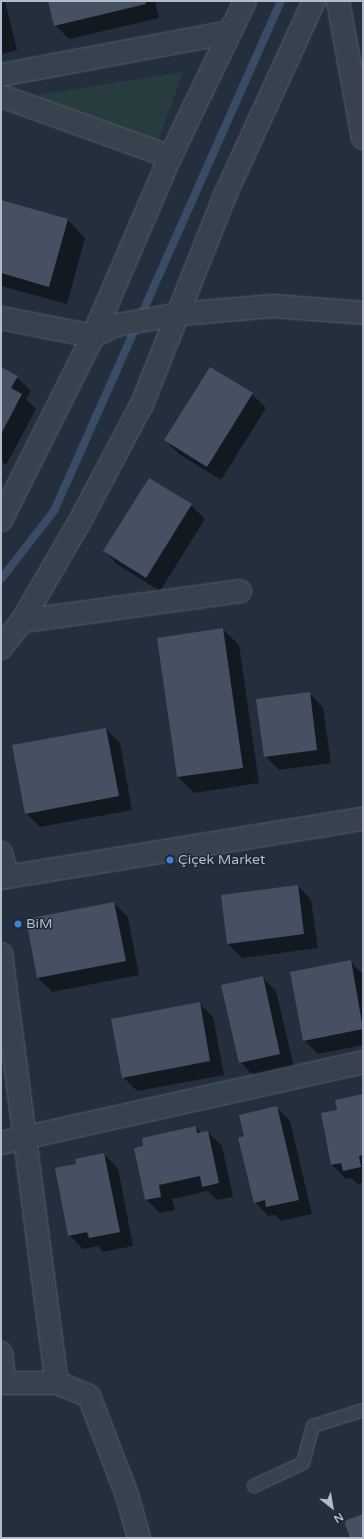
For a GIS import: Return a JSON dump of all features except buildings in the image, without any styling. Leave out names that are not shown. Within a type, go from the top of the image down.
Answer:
[{"type":"street","points":[[1,520],[93,336],[170,157],[245,1]]},
{"type":"street","points":[[1,648],[22,621],[80,521],[142,404],[180,314],[226,193],[314,1]]},
{"type":"street","points":[[338,1],[363,138]]},
{"type":"street","points":[[1,75],[230,32]]},
{"type":"street","points":[[1,96],[170,157]]},
{"type":"street","points":[[1,318],[93,336],[116,325],[180,314],[273,306],[363,313]]},
{"type":"street","points":[[22,621],[240,591]]},
{"type":"street","points":[[1,853],[5,877],[363,820]]},
{"type":"street","points":[[1,954],[57,1383]]},
{"type":"street","points":[[1,1143],[363,1062]]},
{"type":"street","points":[[1,1353],[3,1383],[57,1383],[89,1396],[127,1495],[139,1538]]},
{"type":"lane","points":[[254,1486],[303,1463],[313,1426],[363,1410]]},
{"type":"green space","points":[[183,72],[158,141],[30,96]]},
{"type":"waterway","points":[[1,579],[54,511],[281,1]]},
{"type":"place","name":"Çiçek Market","points":[[170,860]]},
{"type":"place","name":"BiM","points":[[18,924]]}]
